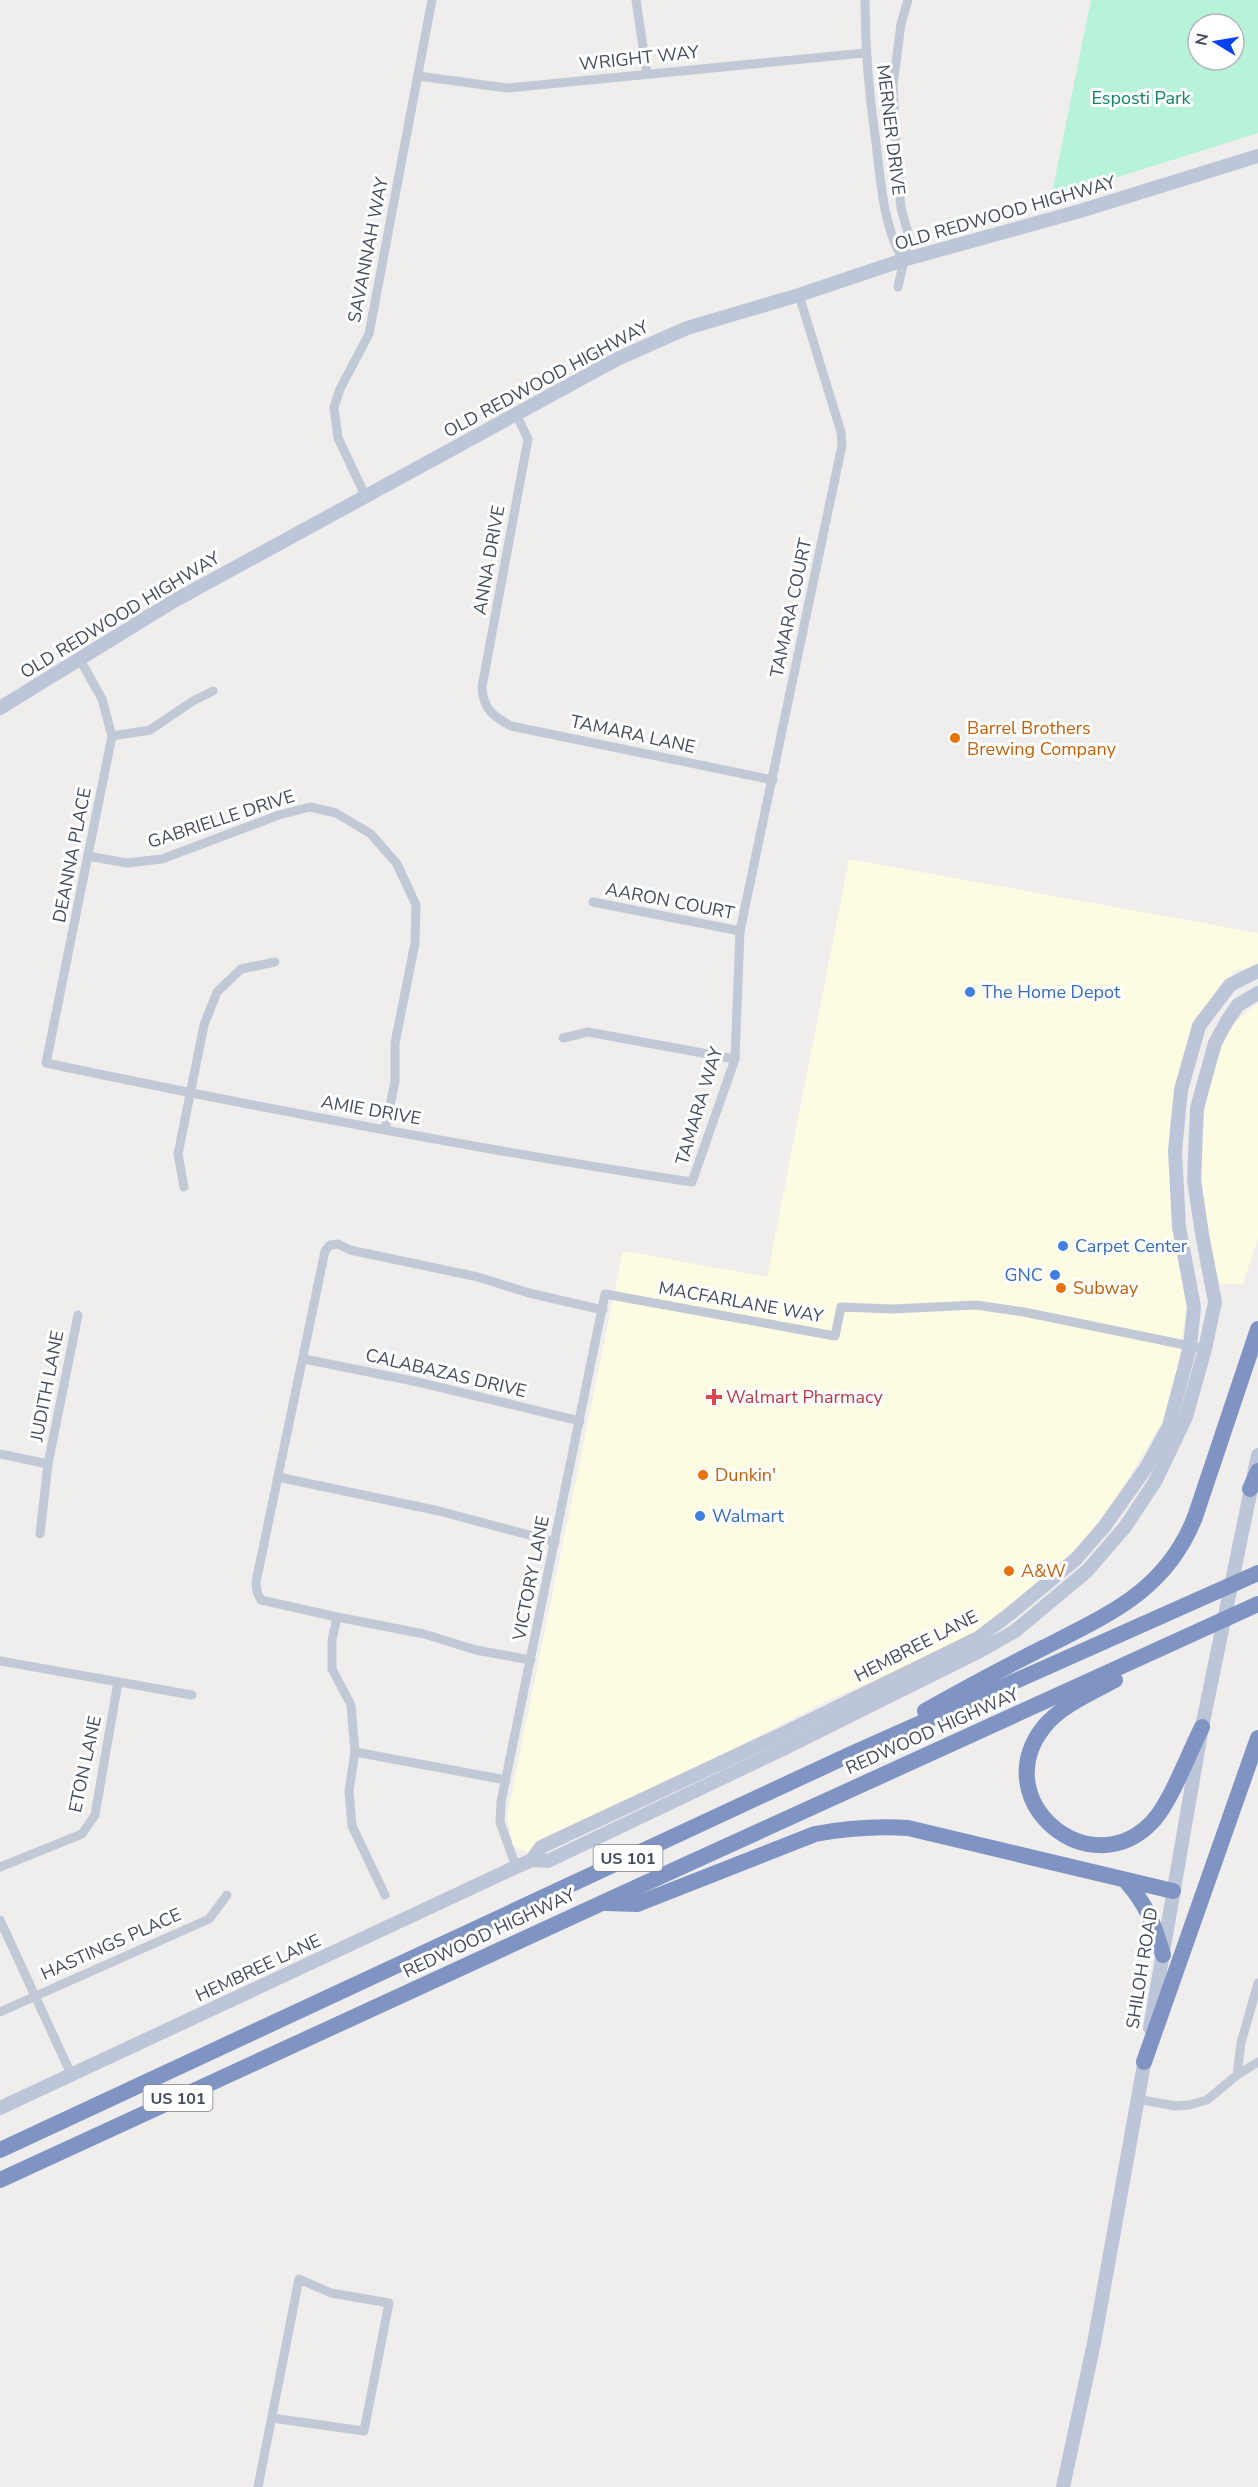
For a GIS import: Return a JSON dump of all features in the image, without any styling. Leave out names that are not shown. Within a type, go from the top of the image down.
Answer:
[{"type":"highway","points":[[849,1755],[963,1689],[1117,1610],[1144,1590],[1167,1566],[1187,1536],[1258,1329]]},
{"type":"highway","points":[[1250,1489],[1258,1471]]},
{"type":"highway","name":"REDWOOD HIGHWAY","points":[[0,2150],[849,1755],[1258,1573]]},
{"type":"highway","name":"REDWOOD HIGHWAY","points":[[0,2180],[1258,1604]]},
{"type":"highway","points":[[1185,1638],[1064,1710],[1044,1726],[1031,1748],[1028,1771],[1030,1797],[1044,1820],[1068,1838],[1101,1845],[1128,1839],[1155,1819],[1202,1726]]},
{"type":"highway","points":[[1144,2062],[1258,1738]]},
{"type":"highway","points":[[602,1903],[637,1904],[815,1834],[844,1828],[876,1826],[908,1828],[1173,1891]]},
{"type":"highway","points":[[1125,1880],[1140,1897],[1153,1920],[1163,1955]]},
{"type":"street","name":"SAVANNAH WAY","points":[[364,495],[338,438],[334,407],[340,389],[369,334],[432,0]]},
{"type":"street","points":[[636,0],[646,74]]},
{"type":"street","name":"MERNER DRIVE","points":[[865,0],[865,53],[882,195],[893,242],[903,260]]},
{"type":"street","name":"MERNER DRIVE","points":[[898,287],[909,237],[901,208],[893,85],[908,0]]},
{"type":"street","name":"WRIGHT WAY","points":[[418,76],[507,88],[865,53]]},
{"type":"street","name":"OLD REDWOOD HIGHWAY","points":[[0,708],[172,602],[364,495],[617,359],[669,335],[903,260],[1080,211],[1258,156]]},
{"type":"street","name":"TAMARA COURT","points":[[740,931],[842,445],[841,432],[799,295]]},
{"type":"street","name":"ANNA DRIVE","points":[[489,713],[483,700],[482,687],[528,439],[516,414]]},
{"type":"street","name":"DEANNA PLACE","points":[[46,1063],[112,736],[102,699],[79,658]]},
{"type":"street","points":[[112,736],[150,730],[193,701],[213,691]]},
{"type":"street","name":"TAMARA LANE","points":[[489,713],[511,726],[773,780]]},
{"type":"street","name":"GABRIELLE DRIVE","points":[[88,856],[127,863],[162,859],[279,815],[310,807],[336,813],[371,834],[397,864],[416,905],[415,943],[395,1043],[394,1082],[386,1129]]},
{"type":"street","name":"AARON COURT","points":[[593,902],[740,931]]},
{"type":"street","name":"TAMARA WAY","points":[[692,1182],[735,1059],[740,931]]},
{"type":"street","points":[[184,1187],[178,1154],[204,1025],[217,992],[241,969],[275,962]]},
{"type":"street","name":"HEMBREE LANE","points":[[532,1860],[541,1847],[778,1736],[978,1638],[1076,1559],[1104,1527],[1146,1468],[1169,1426],[1190,1347],[1194,1307],[1179,1227],[1175,1151],[1181,1090],[1199,1026],[1230,985],[1258,970]]},
{"type":"street","name":"HEMBREE LANE","points":[[0,2108],[516,1867],[532,1860],[548,1861],[804,1739],[982,1650],[1015,1631],[1087,1571],[1125,1527],[1150,1490],[1186,1417],[1215,1302],[1194,1179],[1197,1108],[1215,1043],[1238,1005],[1258,993]]},
{"type":"street","points":[[563,1038],[588,1032],[735,1059]]},
{"type":"street","name":"AMIE DRIVE","points":[[46,1063],[190,1094],[553,1161],[692,1182]]},
{"type":"street","points":[[1175,1151],[1184,1169],[1188,1220],[1192,1229],[1202,1234]]},
{"type":"street","points":[[531,1660],[476,1650],[424,1635],[261,1600],[256,1582],[304,1359],[323,1258],[330,1245],[338,1244],[350,1250],[478,1277],[529,1293],[603,1310]]},
{"type":"street","name":"MACFARLANE WAY","points":[[605,1294],[835,1336],[841,1307],[893,1309],[976,1305],[1024,1312],[1205,1349]]},
{"type":"street","name":"VICTORY LANE","points":[[516,1867],[500,1822],[506,1780],[605,1294]]},
{"type":"street","name":"JUDITH LANE","points":[[40,1534],[48,1464],[78,1315]]},
{"type":"street","name":"CALABAZAS DRIVE","points":[[304,1359],[418,1382],[580,1422]]},
{"type":"street","points":[[0,1454],[48,1464]]},
{"type":"street","name":"SHILOH ROAD","points":[[1063,2487],[1092,2353],[1202,1726],[1258,1455]]},
{"type":"street","points":[[278,1477],[439,1511],[555,1542]]},
{"type":"street","points":[[337,1617],[332,1640],[332,1669],[351,1705],[355,1752],[349,1791],[352,1826],[385,1895]]},
{"type":"street","points":[[0,1661],[192,1695]]},
{"type":"street","name":"ETON LANE","points":[[0,1868],[82,1834],[95,1815],[118,1682]]},
{"type":"street","points":[[355,1752],[506,1780]]},
{"type":"street","name":"HASTINGS PLACE","points":[[0,2012],[209,1919],[227,1895]]},
{"type":"street","points":[[0,1920],[72,2076]]},
{"type":"street","points":[[1237,2075],[1242,2043],[1258,1983]]},
{"type":"street","points":[[1137,2099],[1175,2106],[1207,2100],[1237,2075],[1258,2062]]},
{"type":"street","points":[[258,2487],[299,2280],[331,2293],[389,2303],[364,2431],[272,2418]]},
{"type":"shaded area","points":[[849,859],[1258,933],[1258,965],[1234,971],[1194,1019],[1170,1120],[1171,1208],[1187,1309],[1177,1370],[1163,1421],[1126,1482],[1086,1540],[1051,1576],[966,1640],[822,1703],[639,1798],[527,1852],[513,1846],[507,1815],[623,1251],[767,1277]]},
{"type":"shaded area","points":[[1258,1003],[1258,1238],[1243,1284],[1217,1284],[1203,1206],[1201,1131],[1211,1075],[1230,1026]]},
{"type":"green space","name":"Esposti Park","points":[[1091,0],[1258,0],[1258,133],[1051,198]]},
{"type":"place","name":"Barrel Brothers Brewing Company","points":[[955,738]]},
{"type":"place","name":"The Home Depot","points":[[970,992]]},
{"type":"place","name":"Carpet Center","points":[[1063,1246]]},
{"type":"place","name":"GNC","points":[[1055,1275]]},
{"type":"place","name":"Subway","points":[[1061,1288]]},
{"type":"place","name":"Walmart Pharmacy","points":[[714,1397]]},
{"type":"place","name":"Dunkin'","points":[[703,1475]]},
{"type":"place","name":"Walmart","points":[[700,1516]]},
{"type":"place","name":"A&W","points":[[1009,1571]]}]
